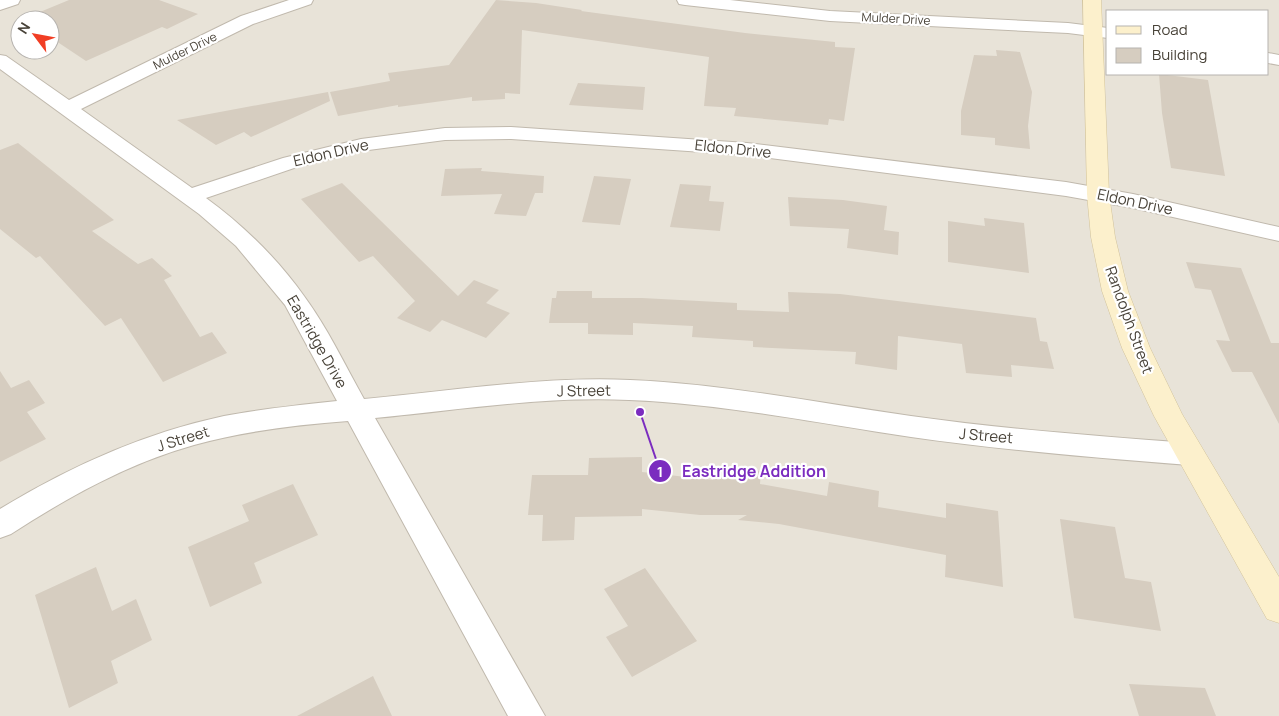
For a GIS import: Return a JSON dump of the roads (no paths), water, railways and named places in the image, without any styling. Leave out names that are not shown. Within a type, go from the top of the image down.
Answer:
[{"type":"street","points":[[0,5],[12,0]]},
{"type":"street","name":"Mulder Drive","points":[[68,108],[247,20],[305,0]]},
{"type":"street","name":"Mulder Drive","points":[[685,0],[822,15],[1100,32]]},
{"type":"street","name":"Randolph Street","points":[[1092,0],[1100,32],[1098,194],[1103,237],[1115,291],[1150,380],[1189,454],[1279,608]]},
{"type":"street","name":"Eastridge Drive","points":[[0,60],[227,224],[246,242],[280,281],[296,302],[527,716]]},
{"type":"street","name":"Eldon Drive","points":[[190,197],[254,173],[338,149],[422,136],[483,132],[748,149],[1098,194],[1279,234]]},
{"type":"street","name":"J Street","points":[[0,525],[82,477],[167,442],[223,427],[306,414],[506,393],[626,390],[714,396],[953,433],[1189,454]]},
{"type":"place","name":"Eastridge Addition","points":[[640,412]]}]
